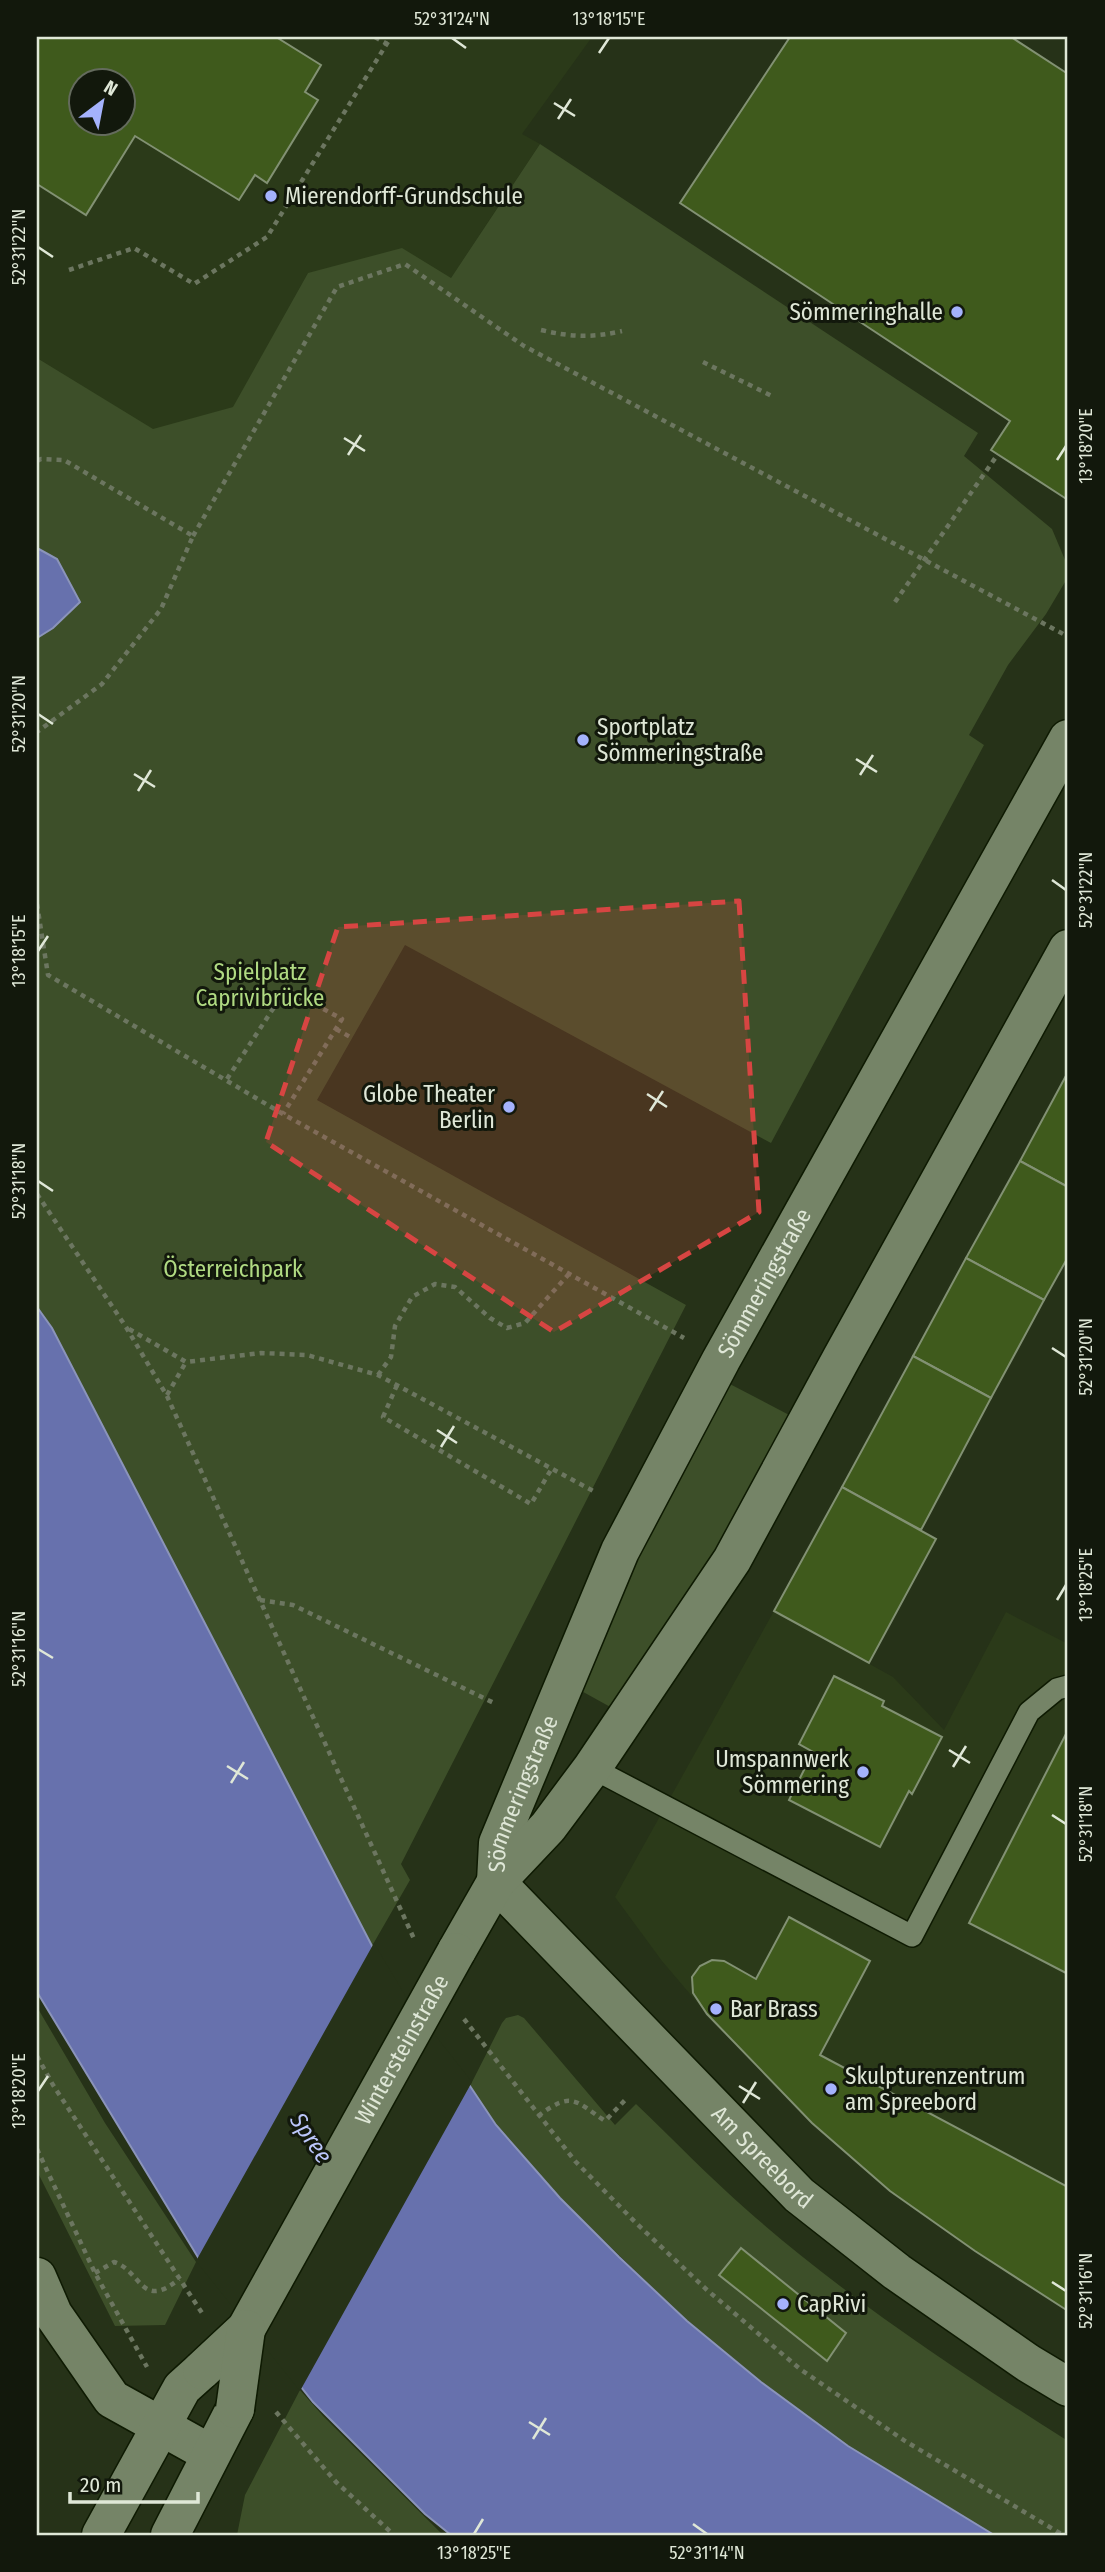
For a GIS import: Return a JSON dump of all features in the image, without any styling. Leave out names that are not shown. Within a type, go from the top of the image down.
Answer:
[{"type":"street","name":"Sömmeringstraße","points":[[496,1882],[498,1843],[620,1551],[727,1349],[1068,739]]},
{"type":"street","name":"Sömmeringstraße","points":[[496,1882],[548,1827],[592,1768],[732,1560],[1068,949]]},
{"type":"street","name":"Wintersteinstraße","points":[[101,2535],[183,2388],[202,2370],[496,1882]]},
{"type":"street","name":"Am Spreebord","points":[[496,1882],[799,2195],[897,2272],[1028,2363],[1068,2387]]},
{"type":"street","points":[[37,2277],[53,2314],[112,2399],[211,2454]]},
{"type":"street","name":"Wintersteinstraße","points":[[170,2535],[234,2409],[228,2327]]},
{"type":"lane","points":[[592,1768],[912,1936],[1029,1712],[1056,1689],[1068,1686]]},
{"type":"path","points":[[376,37],[387,44]]},
{"type":"path","points":[[69,270],[134,248],[194,284],[267,237],[391,37]]},
{"type":"path","points":[[37,732],[102,684],[161,609],[193,536],[337,287],[405,264],[524,346],[1067,636]]},
{"type":"path","points":[[541,330],[565,336],[596,337],[622,331]]},
{"type":"path","points":[[702,362],[772,396]]},
{"type":"path","points":[[895,602],[998,454]]},
{"type":"path","points":[[38,459],[64,460],[193,536]]},
{"type":"path","points":[[37,904],[48,975],[283,1114],[684,1338]]},
{"type":"path","points":[[227,1079],[286,989],[342,1019],[283,1114]]},
{"type":"path","points":[[336,1029],[352,1038]]},
{"type":"path","points":[[37,1194],[126,1327],[167,1396],[417,1945]]},
{"type":"path","points":[[378,1375],[391,1357],[396,1326],[412,1297],[435,1284],[455,1287],[490,1318],[507,1328],[525,1323],[568,1275]]},
{"type":"path","points":[[126,1327],[186,1362],[261,1353],[307,1355],[378,1375],[597,1493]]},
{"type":"path","points":[[167,1396],[186,1362]]},
{"type":"path","points":[[397,1385],[383,1417],[531,1504],[552,1468]]},
{"type":"path","points":[[259,1600],[293,1605],[496,1704]]},
{"type":"path","points":[[462,2017],[575,2161],[707,2290],[800,2369],[905,2441],[1063,2535]]},
{"type":"path","points":[[37,2056],[179,2279],[228,2327]]},
{"type":"path","points":[[538,2116],[556,2103],[569,2099],[605,2121],[627,2098]]},
{"type":"path","points":[[37,2149],[94,2273],[145,2361]]},
{"type":"path","points":[[94,2273],[114,2262],[121,2264],[136,2282],[155,2290],[166,2290],[179,2279]]},
{"type":"path","points":[[275,2411],[336,2482],[394,2535]]},
{"type":"highlighted area","points":[[739,901],[759,1212],[554,1332],[266,1142],[338,927]]},
{"type":"shaded area","name":"Mierendorff-Grundschule","points":[[37,37],[592,37],[522,134],[540,144],[451,278],[308,273],[234,407],[153,430],[37,358]]},
{"type":"shaded area","points":[[774,1611],[893,1677],[944,1730],[1006,1612],[1068,1644],[1068,2311],[975,2251],[812,2123],[707,2014],[662,1961],[615,1897]]},
{"type":"green space","points":[[540,144],[978,433],[964,456],[1052,529],[1068,567],[1068,577],[1046,614],[1008,665],[969,735],[984,745],[771,1143],[405,945],[317,1100],[686,1305],[401,1864],[410,1880],[372,1946],[52,1328],[37,1307],[37,638],[53,628],[57,559],[37,548],[37,358],[153,429],[233,407],[308,273],[402,248],[451,278]]},
{"type":"green space","points":[[726,1382],[793,1417],[728,1541],[614,1709],[576,1688],[649,1525]]},
{"type":"green space","points":[[37,2007],[105,2123],[196,2262],[165,2325],[115,2326],[37,2171]]},
{"type":"green space","points":[[518,2015],[524,2018],[615,2125],[636,2104],[734,2198],[824,2274],[944,2360],[1068,2441],[1068,2535],[994,2535],[848,2446],[761,2382],[687,2321],[560,2198],[496,2125],[470,2086],[502,2023],[506,2018]]},
{"type":"green space","points":[[300,2390],[443,2535],[237,2535],[245,2495]]},
{"type":"water","points":[[37,548],[57,559],[80,602],[53,628],[37,638]]},
{"type":"water","name":"Spree","points":[[37,1307],[52,1328],[372,1946],[406,2004],[470,2086],[496,2125],[560,2198],[619,2257],[687,2321],[761,2382],[848,2446],[994,2535],[451,2535],[425,2514],[313,2402],[199,2259],[37,1992]]},
{"type":"pier","points":[[374,1943],[409,2002],[472,2082],[300,2391],[196,2261]]},
{"type":"building","points":[[37,37],[276,37],[321,65],[305,92],[318,100],[267,183],[255,175],[239,200],[135,136],[86,215],[37,184]]},
{"type":"building","name":"Sömmeringhalle","points":[[790,37],[1011,37],[1068,74],[1068,500],[991,450],[1010,421],[680,203]]},
{"type":"building","points":[[1068,1072],[1068,1187],[1020,1161]]},
{"type":"building","points":[[1020,1161],[1068,1187],[1068,1257],[1044,1300],[966,1258]]},
{"type":"building","points":[[966,1258],[1044,1300],[991,1398],[913,1356]]},
{"type":"building","points":[[913,1356],[991,1398],[921,1530],[842,1487]]},
{"type":"building","points":[[842,1487],[936,1539],[869,1663],[774,1611]]},
{"type":"building","name":"Umspannwerk Sömmering","points":[[834,1676],[884,1701],[882,1706],[942,1737],[912,1794],[909,1791],[880,1847],[789,1800],[813,1752],[799,1744]]},
{"type":"building","points":[[1068,1730],[1068,1974],[969,1923]]},
{"type":"building","name":"Skulpturenzentrum am Spreebord","points":[[789,1917],[870,1961],[820,2055],[1068,2187],[1068,2311],[975,2251],[890,2191],[812,2123],[707,2014],[693,1993],[692,1977],[700,1966],[712,1960],[724,1961],[756,1979]]},
{"type":"building","name":"CapRivi","points":[[741,2248],[846,2333],[827,2361],[719,2275]]},
{"type":"place","name":"Mierendorff-Grundschule","points":[[271,196]]},
{"type":"place","name":"Sömmeringhalle","points":[[957,312]]},
{"type":"place","name":"Sportplatz Sömmeringstraße","points":[[583,740]]},
{"type":"place","name":"Globe Theater Berlin","points":[[509,1107]]},
{"type":"place","name":"Umspannwerk Sömmering","points":[[863,1772]]},
{"type":"place","name":"Bar Brass","points":[[716,2009]]},
{"type":"place","name":"Skulpturenzentrum am Spreebord","points":[[831,2089]]},
{"type":"place","name":"CapRivi","points":[[783,2304]]},
{"type":"park label","name":"Spielplatz Caprivibrücke","points":[[260,985]]},
{"type":"park label","name":"Österreichpark","points":[[233,1269]]}]
